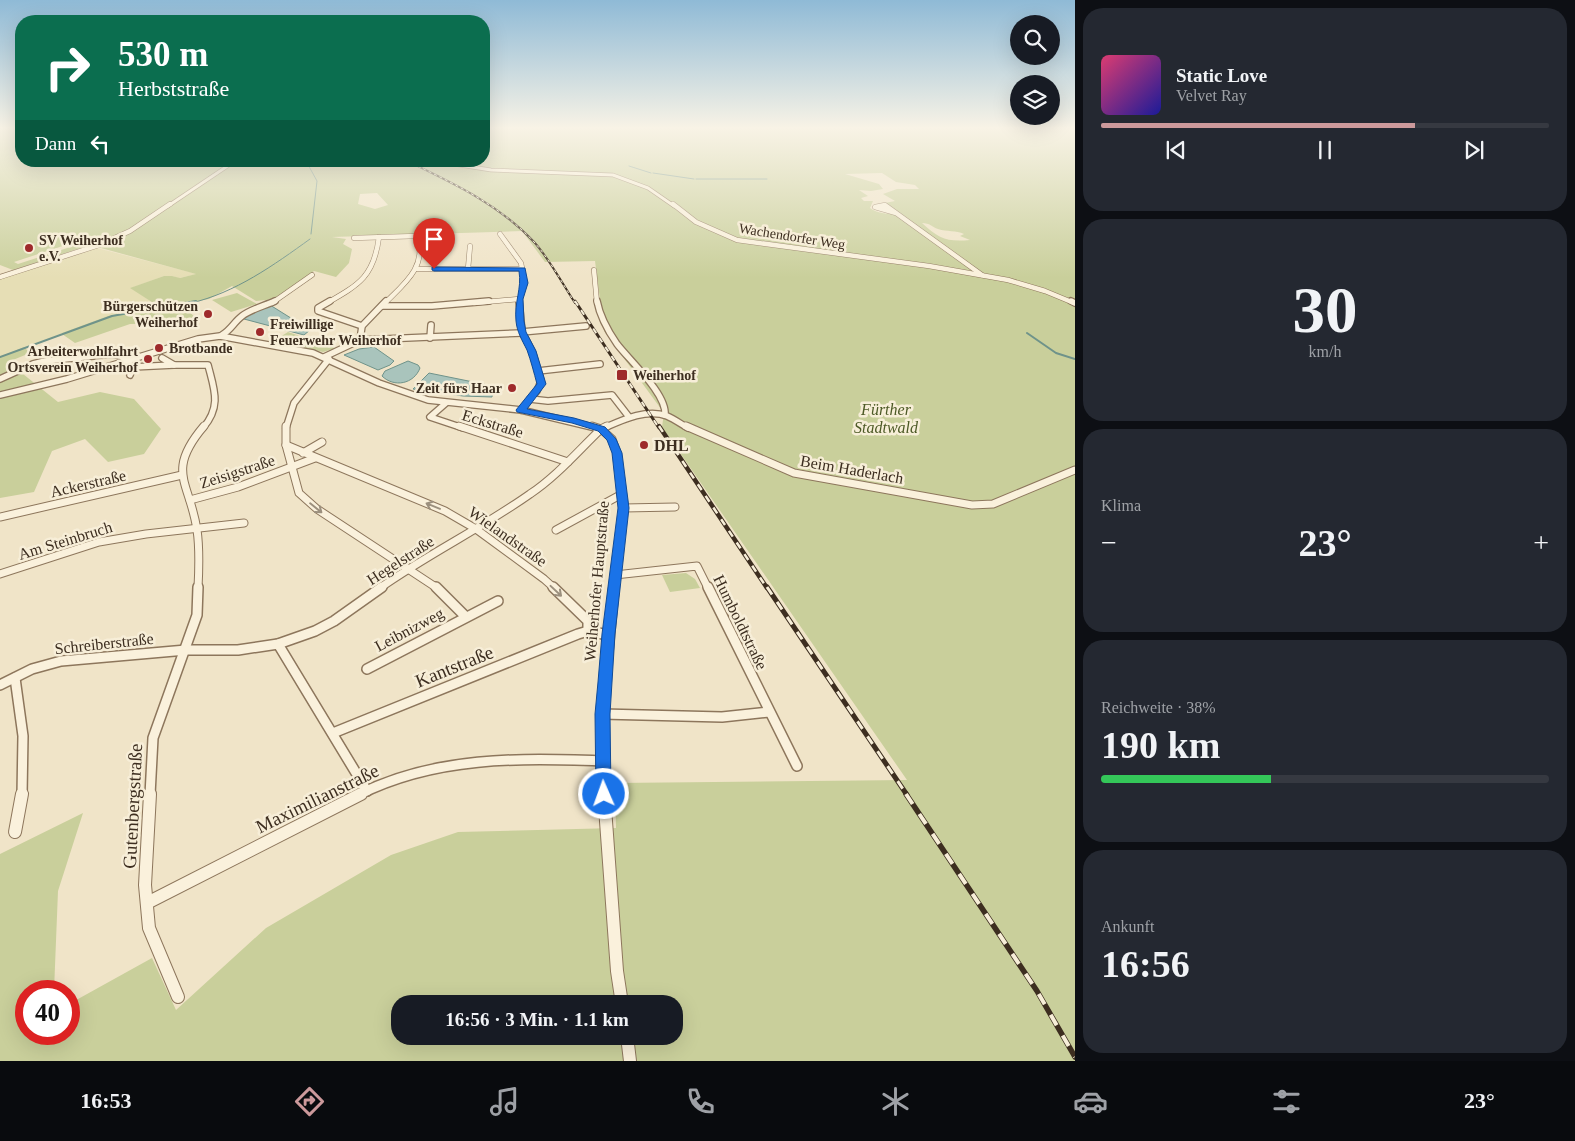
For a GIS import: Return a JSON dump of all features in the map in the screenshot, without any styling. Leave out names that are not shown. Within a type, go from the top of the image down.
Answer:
[{"type":"street","points":[[0,277],[112,239],[141,224],[209,179]]},
{"type":"street","name":"Wachendorfer Weg","points":[[623,179],[648,188],[696,222],[737,240],[842,256],[901,262],[984,276],[1028,285],[1075,303]]},
{"type":"street","points":[[896,213],[984,276]]},
{"type":"street","points":[[500,234],[521,262],[525,283],[519,299],[522,333],[532,351],[541,384],[521,410]]},
{"type":"street","points":[[354,238],[417,236],[421,246],[421,256],[417,269],[400,289],[362,326],[360,340]]},
{"type":"street","points":[[362,326],[318,311],[318,308],[356,283],[368,272],[375,261],[379,237]]},
{"type":"street","points":[[468,269],[470,246]]},
{"type":"street","points":[[417,269],[522,269]]},
{"type":"street","points":[[594,270],[596,298],[605,325],[612,338],[649,382],[666,408],[665,415]]},
{"type":"street","points":[[220,336],[231,330],[238,319],[244,314],[276,302],[312,275]]},
{"type":"street","points":[[382,306],[432,306],[519,299]]},
{"type":"street","points":[[430,338],[431,325]]},
{"type":"street","points":[[327,358],[360,340],[522,333],[586,326]]},
{"type":"street","points":[[0,394],[58,381],[198,339],[220,336],[289,347],[327,358],[379,383],[410,394],[446,403],[521,410],[574,421],[601,429]]},
{"type":"street","points":[[156,353],[174,365]]},
{"type":"street","points":[[0,379],[33,364],[60,359],[113,354],[118,354],[134,366],[208,365],[216,397],[209,421],[192,441],[184,458],[182,475]]},
{"type":"street","points":[[157,366],[162,358]]},
{"type":"street","name":"Leibnizweg","points":[[327,358],[294,403],[286,427],[286,445],[299,493],[317,509],[434,585],[465,616]]},
{"type":"street","points":[[538,371],[600,364]]},
{"type":"street","points":[[130,375],[134,366]]},
{"type":"street","points":[[530,399],[544,401],[612,395],[629,416]]},
{"type":"street","name":"Eckstraße","points":[[446,403],[430,417],[568,462]]},
{"type":"street","name":"Beim Haderlach","points":[[601,429],[629,416],[665,415],[700,434],[794,473],[972,505],[993,504],[1075,470]]},
{"type":"street","name":"Hegelstraße","points":[[186,650],[238,650],[278,644],[315,631],[334,621],[409,568],[531,494],[568,462],[601,429]]},
{"type":"street","name":"Weiherhofer Hauptstraße","points":[[601,429],[612,439],[617,453],[624,508],[608,634],[602,714],[602,761],[606,830],[617,971],[621,995]]},
{"type":"street","points":[[303,453],[322,442]]},
{"type":"street","name":"Wielandstraße","points":[[286,445],[445,511],[476,529],[544,579],[588,621],[588,631]]},
{"type":"street","name":"Zeisigstraße","points":[[190,500],[219,494],[315,458]]},
{"type":"street","name":"Gutenbergstraße","points":[[178,996],[150,928],[145,885],[153,738],[197,615],[199,563],[197,529],[182,475]]},
{"type":"street","name":"Ackerstraße","points":[[0,517],[94,497],[182,475]]},
{"type":"street","points":[[556,530],[622,494]]},
{"type":"street","points":[[624,508],[675,507]]},
{"type":"street","points":[[197,529],[210,529],[244,523]]},
{"type":"street","name":"Am Steinbruch","points":[[0,574],[92,543],[140,534],[197,529]]},
{"type":"street","name":"Humboldtstraße","points":[[615,575],[697,566],[768,712],[797,766]]},
{"type":"street","name":"Leibnizweg","points":[[367,668],[465,616],[498,601]]},
{"type":"street","points":[[588,631],[608,634]]},
{"type":"street","name":"Kantstraße","points":[[333,733],[588,631]]},
{"type":"street","points":[[278,644],[367,790]]},
{"type":"street","name":"Schreiberstraße","points":[[0,685],[32,669],[61,661],[186,650]]},
{"type":"street","points":[[15,678],[20,702],[24,746],[22,804],[15,832]]},
{"type":"street","points":[[602,714],[722,716],[768,712]]},
{"type":"street","name":"Maximilianstraße","points":[[147,903],[367,790],[421,773],[484,761],[527,758],[602,761]]},
{"type":"street","points":[[628,1045],[630,1061]]},
{"type":"shaded area","points":[[97,248],[197,274],[179,278],[164,276],[131,288],[158,306],[108,316],[0,357],[0,279]]},
{"type":"green space","name":"Fürther Stadtwald","points":[[0,179],[860,179],[879,184],[883,189],[859,190],[868,196],[861,198],[864,201],[873,201],[870,208],[880,213],[899,214],[885,203],[895,201],[883,194],[897,189],[919,189],[915,185],[896,182],[891,179],[1075,179],[1075,1061],[0,1061],[0,854],[83,813],[58,891],[54,980],[15,980],[15,1045],[80,1045],[80,998],[152,958],[176,1010],[266,928],[391,855],[458,832],[616,828],[615,783],[907,780],[662,427],[664,413],[604,331],[595,261],[545,262],[522,231],[332,237],[346,239],[343,244],[352,249],[349,263],[336,277],[314,271],[275,299],[256,301],[232,286],[209,299],[181,304],[198,320],[180,323],[130,324],[75,343],[62,333],[108,316],[158,306],[130,288],[164,276],[180,278],[196,274],[90,245],[13,270],[0,265]],"holes":[[[377,193],[388,205],[375,209],[358,204],[360,194]],[[922,223],[941,230],[964,234],[960,236],[970,240],[949,240],[939,236]],[[96,235],[92,240],[18,264],[14,262]]]},
{"type":"green space","points":[[237,293],[257,304],[231,312],[212,300]]},
{"type":"green space","points":[[288,332],[336,348],[323,352],[275,340]]},
{"type":"green space","points":[[24,347],[30,353],[8,362],[58,402],[100,392],[134,399],[161,429],[144,454],[108,462],[85,439],[52,451],[34,492],[0,498],[0,357]]},
{"type":"green space","points":[[686,573],[695,579],[700,588],[670,592],[662,575]]},
{"type":"water","points":[[270,305],[310,330],[304,335],[244,319],[249,314]]},
{"type":"water","points":[[374,347],[394,361],[390,365],[378,370],[344,355],[359,349]]},
{"type":"water","points":[[408,361],[418,365],[420,368],[409,381],[392,382],[382,376],[385,371]]},
{"type":"water","points":[[429,373],[493,386],[492,397],[463,396],[413,389]]},
{"type":"waterway","points":[[311,234],[317,181],[316,179]]},
{"type":"waterway","points":[[696,179],[767,179]]},
{"type":"waterway","points":[[191,303],[223,292],[253,277],[310,239]]},
{"type":"waterway","points":[[0,357],[112,316],[196,301]]},
{"type":"waterway","points":[[1027,333],[1056,353],[1075,359]]},
{"type":"railway","points":[[442,179],[491,206],[521,229],[546,257],[575,303]]},
{"type":"railway","points":[[575,301],[659,428]]},
{"type":"railway","points":[[659,426],[767,588]]},
{"type":"railway","points":[[767,587],[907,795]]},
{"type":"railway","points":[[906,794],[1037,991],[1075,1057]]},
{"type":"place","name":"SV Weiherhof e.V.","points":[[29,248]]},
{"type":"place","name":"Bürgerschützen Weiherhof","points":[[208,314]]},
{"type":"place","name":"Freiwillige Feuerwehr Weiherhof","points":[[260,332]]},
{"type":"place","name":"Brotbande","points":[[159,348]]},
{"type":"place","name":"Arbeiterwohlfahrt Ortsverein Weiherhof","points":[[148,359]]},
{"type":"place","name":"Weiherhof","points":[[622,375]]},
{"type":"place","name":"Zeit fürs Haar","points":[[512,388]]},
{"type":"place","name":"DHL","points":[[644,445]]},
{"type":"route","points":[[434,269],[522,269],[525,283],[524,290],[519,299],[518,309],[522,332],[532,351],[541,384],[521,410],[590,424],[601,429],[612,439],[617,453],[624,508],[615,575],[613,607],[608,634],[602,714],[604,794]]}]
